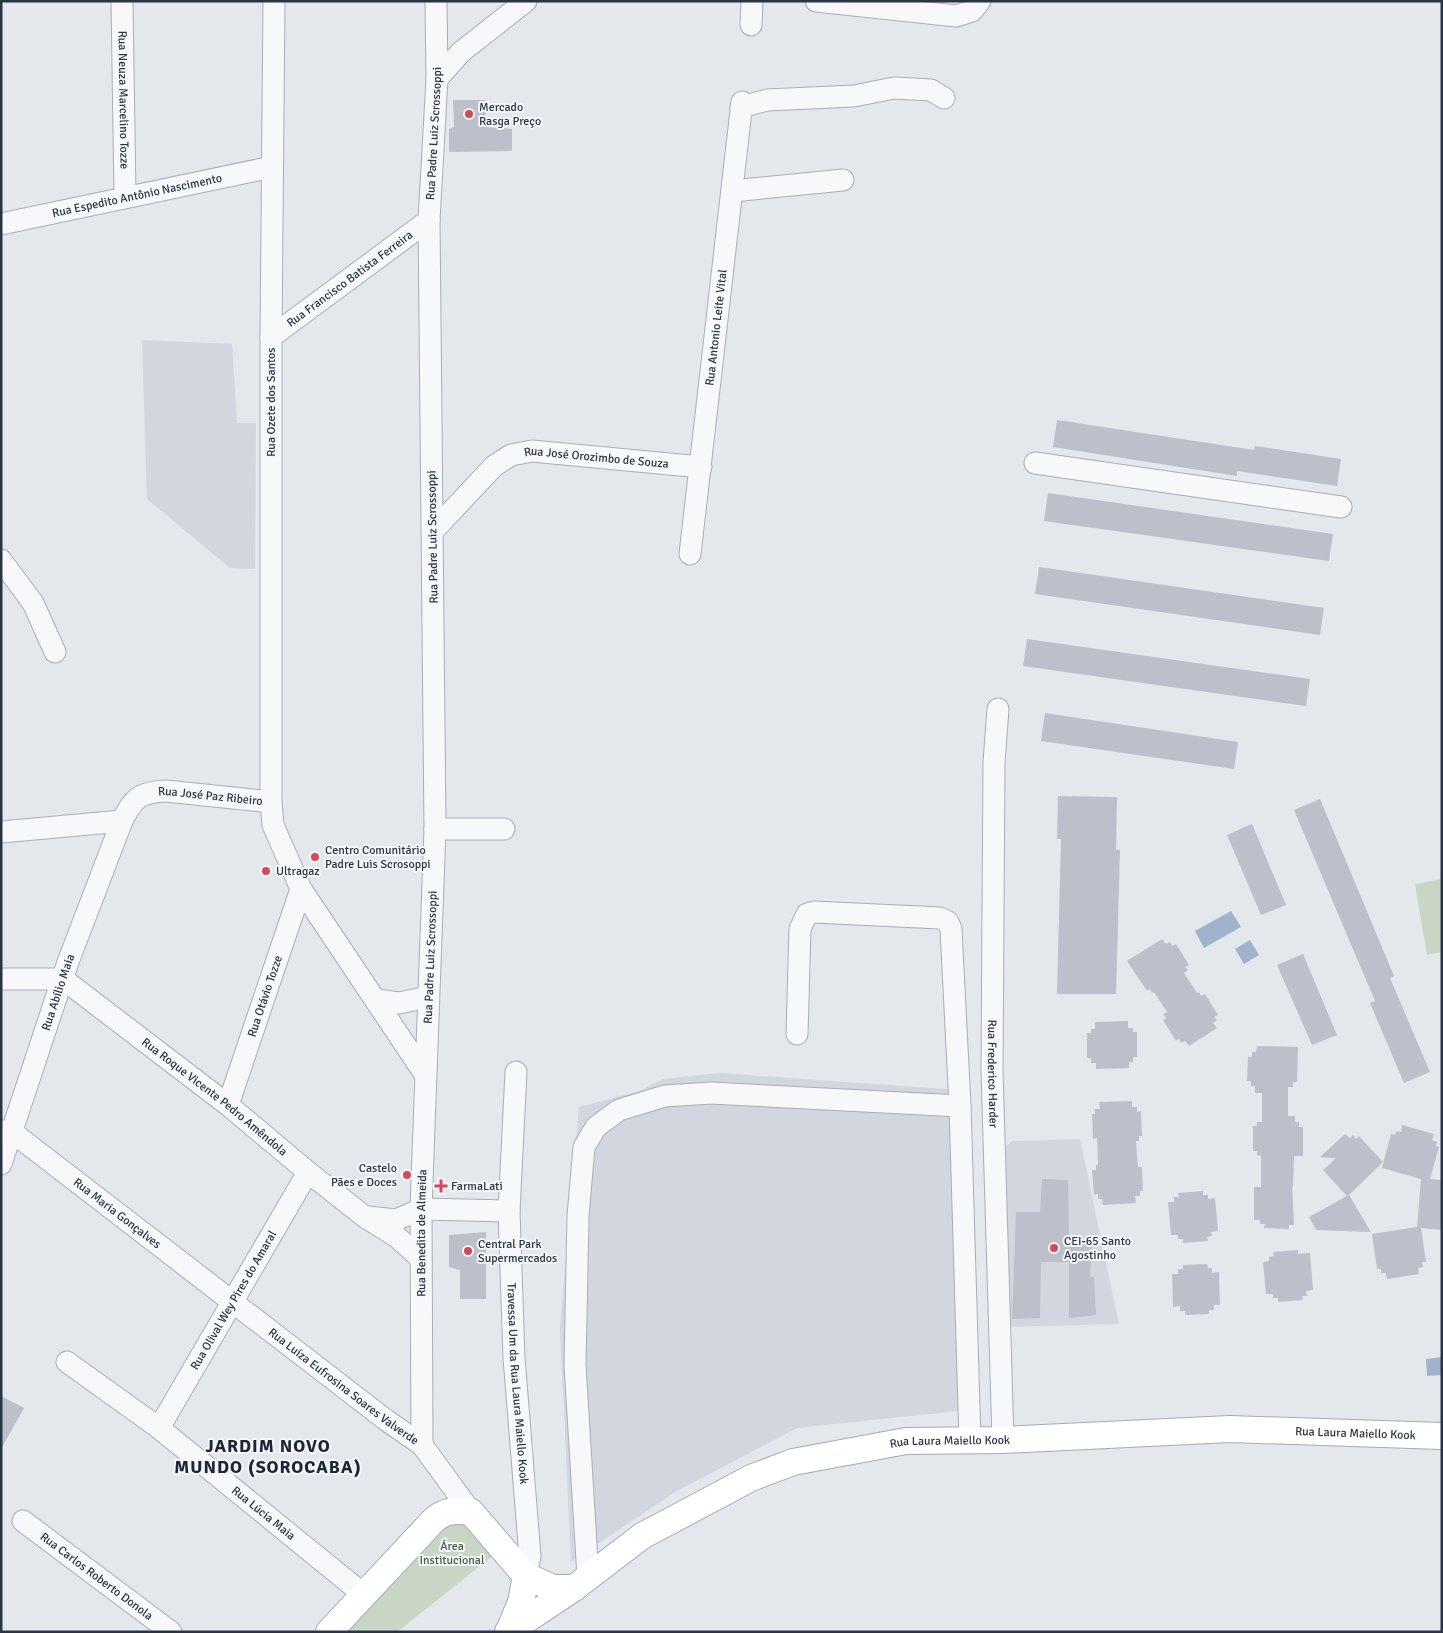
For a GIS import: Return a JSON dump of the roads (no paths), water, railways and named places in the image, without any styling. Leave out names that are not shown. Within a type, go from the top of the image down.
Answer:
[{"type":"main road","name":"Rua Laura Maiello Kook","points":[[509,1631],[581,1582],[642,1536],[751,1478],[793,1462],[906,1441],[1003,1440],[1230,1429],[1442,1436]]},
{"type":"main road","points":[[330,1632],[363,1594],[432,1522],[441,1513],[450,1511],[471,1512],[526,1576],[553,1588],[581,1582]]},
{"type":"main road","points":[[509,1631],[521,1602],[526,1576]]},
{"type":"street","name":"Rua Neuza Marcelino Tozze","points":[[122,1],[125,197]]},
{"type":"street","name":"Rua Ozete dos Santos","points":[[270,802],[274,1]]},
{"type":"street","name":"Rua Padre Luiz Scrossoppi","points":[[424,1073],[435,829],[434,530],[429,220],[437,79],[436,1]]},
{"type":"street","points":[[437,79],[461,52],[526,1]]},
{"type":"street","points":[[751,24],[752,1]]},
{"type":"street","points":[[816,1],[956,16],[972,11],[980,1]]},
{"type":"street","name":"Rua Antonio Leite Vital","points":[[690,554],[741,104],[767,100],[854,96],[894,88],[931,90],[944,98]]},
{"type":"street","name":"Rua Espedito Antônio Nascimento","points":[[1,224],[272,167]]},
{"type":"street","points":[[732,191],[843,180]]},
{"type":"street","name":"Rua Francisco Batista Ferreira","points":[[271,337],[429,220]]},
{"type":"street","name":"Rua José Orozimbo de Souza","points":[[434,530],[494,466],[511,455],[532,451],[701,467]]},
{"type":"street","points":[[1034,463],[1341,507]]},
{"type":"street","points":[[5,574],[33,603],[55,652]]},
{"type":"street","name":"Rua Frederico Harder","points":[[998,709],[994,762],[992,1071],[1003,1440]]},
{"type":"street","name":"Rua José Paz Ribeiro","points":[[122,822],[134,800],[149,792],[166,791],[270,802],[273,826],[301,889],[424,1073]]},
{"type":"street","points":[[1,832],[122,822]]},
{"type":"street","name":"Rua Abílio Maia","points":[[1,1164],[7,1132],[122,822]]},
{"type":"street","points":[[435,829],[504,829]]},
{"type":"street","name":"Rua Otávio Tozze","points":[[228,1104],[301,889]]},
{"type":"street","points":[[797,1034],[800,929],[806,914],[814,912],[940,918],[948,922],[951,929],[960,1106],[970,1440]]},
{"type":"street","points":[[1,979],[63,979]]},
{"type":"street","name":"Rua Roque Vicente Pedro Amêndola","points":[[63,979],[228,1104],[308,1172],[365,1217],[397,1237],[420,1258]]},
{"type":"street","points":[[377,1000],[398,1003],[428,997]]},
{"type":"street","name":"Travessa Um da Rua Laura Maiello Kook","points":[[516,1072],[509,1211],[514,1358],[530,1556],[526,1576]]},
{"type":"street","name":"Rua Benedita de Almeida","points":[[422,1445],[420,1258],[424,1073]]},
{"type":"street","points":[[581,1582],[574,1365],[578,1216],[584,1147],[596,1127],[620,1110],[665,1096],[711,1093],[960,1106]]},
{"type":"street","name":"Rua Maria Gonçalves","points":[[7,1132],[232,1300]]},
{"type":"street","name":"Rua Olival Wey Pires do Amaral","points":[[159,1428],[308,1172]]},
{"type":"street","points":[[365,1217],[396,1220],[421,1209],[509,1211]]},
{"type":"street","name":"Rua Luíza Eufrosina Soares Valverde","points":[[232,1300],[386,1420],[422,1445],[447,1480]]},
{"type":"street","name":"Rua Lúcia Maia","points":[[67,1362],[159,1428],[363,1594]]},
{"type":"street","name":"Rua Benedita de Almeida","points":[[386,1420],[398,1421],[410,1417],[418,1406],[422,1392]]},
{"type":"street","points":[[447,1480],[471,1512]]},
{"type":"street","points":[[432,1522],[444,1501],[447,1480]]},
{"type":"street","name":"Rua Carlos Roberto Donola","points":[[23,1522],[171,1632]]},
{"type":"water","points":[[1231,911],[1241,927],[1204,948],[1195,931]]},
{"type":"water","points":[[1250,940],[1259,955],[1244,964],[1235,949]]},
{"type":"water","points":[[1442,1357],[1442,1375],[1427,1376],[1426,1359]]},
{"type":"place","name":"Mercado Rasga Preço","points":[[469,114]]},
{"type":"place","name":"Centro Comunitário Padre Luis Scrosoppi","points":[[315,857]]},
{"type":"place","name":"Ultragaz","points":[[266,871]]},
{"type":"place","name":"Castelo Pães e Doces","points":[[407,1175]]},
{"type":"place","name":"FarmaLati","points":[[441,1186]]},
{"type":"place","name":"CEI-65 Santo Agostinho","points":[[1054,1248]]},
{"type":"place","name":"Central Park Supermercados","points":[[468,1251]]},
{"type":"district","name":"JARDIM NOVO MUNDO (SOROCABA)","points":[[268,1456]]},
{"type":"park label","name":"Área Institucional","points":[[452,1553]]}]
